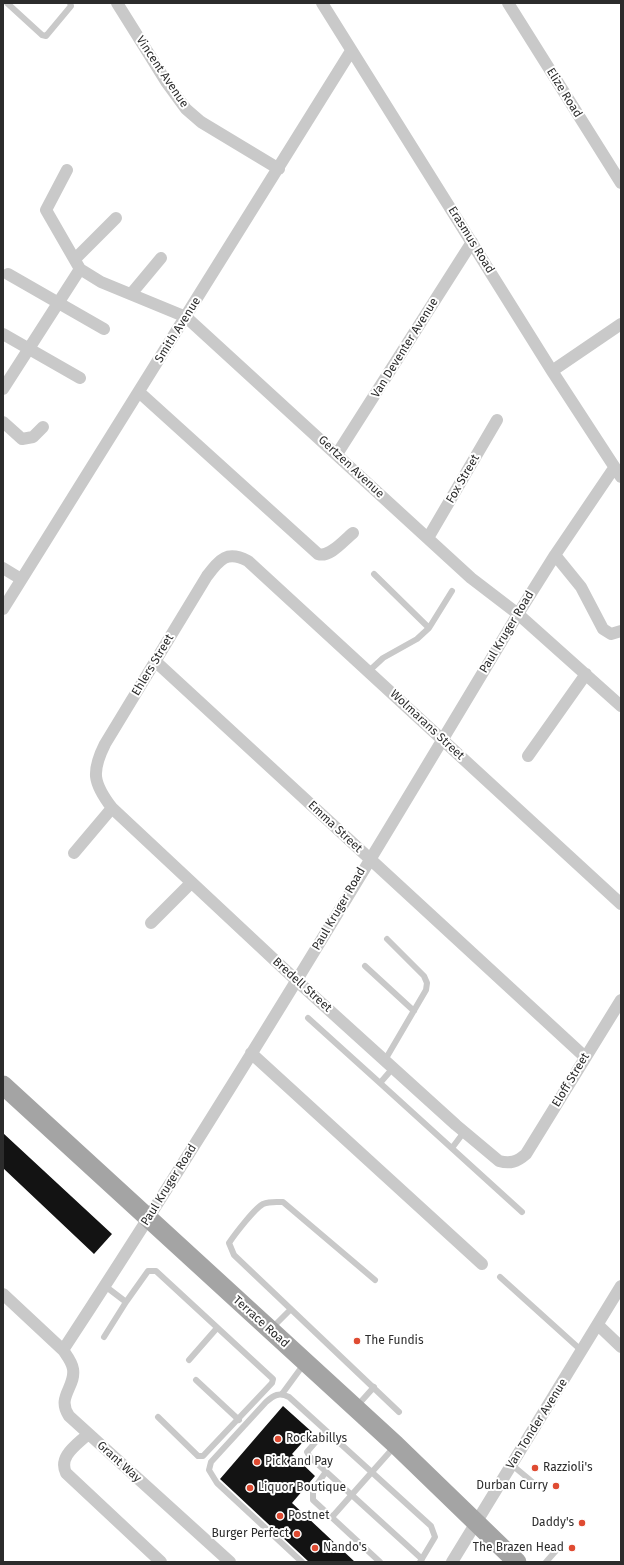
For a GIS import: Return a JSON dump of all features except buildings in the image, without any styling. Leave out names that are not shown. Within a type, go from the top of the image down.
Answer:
[{"type":"main road","name":"Terrace Road","points":[[3,1085],[148,1220],[396,1445],[517,1562]]},
{"type":"street","name":"Vincent Avenue","points":[[117,3],[186,109],[201,122],[279,169]]},
{"type":"street","name":"Erasmus Road","points":[[322,3],[552,371],[618,473]]},
{"type":"street","name":"Elize Road","points":[[508,3],[621,183]]},
{"type":"street","name":"Smith Avenue","points":[[3,608],[279,169],[351,51]]},
{"type":"street","points":[[67,170],[46,210],[78,264]]},
{"type":"street","points":[[3,389],[58,303],[78,264],[116,218]]},
{"type":"street","name":"Van Deventer Avenue","points":[[337,454],[472,242]]},
{"type":"street","points":[[131,294],[161,258]]},
{"type":"street","name":"Gertzen Avenue","points":[[78,264],[92,278],[186,317],[471,578],[518,614],[621,706]]},
{"type":"street","points":[[8,274],[104,330]]},
{"type":"street","points":[[552,371],[621,324]]},
{"type":"street","points":[[3,334],[80,378]]},
{"type":"street","points":[[139,392],[318,554],[328,554],[353,533]]},
{"type":"street","name":"Fox Street","points":[[428,538],[497,420]]},
{"type":"street","points":[[3,422],[22,440],[33,437],[43,427]]},
{"type":"street","name":"Paul Kruger Road","points":[[63,1350],[148,1220],[297,981],[369,859],[555,555],[618,473]]},
{"type":"street","points":[[555,555],[581,587],[603,629],[611,634],[621,631]]},
{"type":"street","name":"Ehlers Street","points":[[98,784],[95,772],[96,761],[105,744],[207,576],[221,560],[229,556]]},
{"type":"street","name":"Wolmarans Street","points":[[229,556],[239,556],[248,561],[621,904]]},
{"type":"street","points":[[3,568],[22,579]]},
{"type":"street","name":"Emma Street","points":[[155,661],[585,1058]]},
{"type":"street","points":[[528,756],[586,674]]},
{"type":"street","name":"Bredell Street","points":[[98,784],[104,798],[112,808],[297,981],[464,1132],[499,1161],[506,1163],[521,1159]]},
{"type":"street","points":[[74,853],[112,808]]},
{"type":"street","points":[[151,923],[191,883]]},
{"type":"street","name":"Eloff Street","points":[[521,1159],[526,1154],[621,1000]]},
{"type":"street","points":[[251,1054],[482,1264]]},
{"type":"street","name":"Van Tonder Avenue","points":[[452,1562],[621,1286]]},
{"type":"street","points":[[3,1294],[63,1350],[73,1369],[72,1380],[65,1397],[66,1411],[88,1434]]},
{"type":"street","points":[[598,1325],[621,1347]]},
{"type":"street","name":"Grant Way","points":[[161,1562],[66,1473],[63,1467],[65,1458],[88,1434],[230,1562]]},
{"type":"lane","points":[[7,3],[42,35],[46,36],[71,6],[70,3]]},
{"type":"lane","points":[[374,574],[429,628]]},
{"type":"lane","points":[[369,671],[383,658],[417,639],[429,628],[452,591]]},
{"type":"lane","points":[[380,1083],[414,1011],[426,990],[427,983],[424,976],[386,939]]},
{"type":"lane","points":[[365,966],[414,1011]]},
{"type":"lane","points":[[308,1018],[522,1212]]},
{"type":"lane","points":[[452,1148],[464,1132]]},
{"type":"lane","points":[[375,1280],[283,1202],[272,1201],[262,1204],[235,1234],[229,1243],[234,1254],[399,1412]]},
{"type":"lane","points":[[104,1337],[144,1276],[152,1270],[156,1271],[273,1379],[272,1383],[239,1420],[205,1455],[200,1457],[158,1417]]},
{"type":"lane","points":[[500,1277],[582,1351]]},
{"type":"lane","points":[[105,1286],[126,1302]]},
{"type":"lane","points":[[269,1330],[291,1309]]},
{"type":"lane","points":[[189,1360],[217,1328]]},
{"type":"lane","points":[[282,1394],[305,1363]]},
{"type":"lane","points":[[196,1380],[239,1420]]},
{"type":"lane","points":[[355,1408],[374,1387]]},
{"type":"lane","points":[[302,1562],[216,1483],[209,1470],[211,1462],[275,1394],[282,1394],[289,1397],[431,1526],[434,1530],[435,1537],[421,1560],[325,1473],[307,1452],[325,1431]]},
{"type":"lane","points":[[332,1517],[396,1445]]},
{"type":"lane","points":[[512,1465],[536,1485]]},
{"type":"lane","points":[[325,1473],[314,1488],[312,1498],[380,1562]]},
{"type":"lane","points":[[546,1562],[561,1545]]},
{"type":"place","name":"The Fundis","points":[[357,1341]]},
{"type":"place","name":"Rockabillys","points":[[278,1439]]},
{"type":"place","name":"Pick and Pay","points":[[257,1462]]},
{"type":"place","name":"Razzioli's","points":[[535,1468]]},
{"type":"place","name":"Durban Curry","points":[[556,1486]]},
{"type":"place","name":"Liquor Boutique","points":[[250,1488]]},
{"type":"place","name":"Postnet","points":[[280,1516]]},
{"type":"place","name":"Daddy's","points":[[582,1523]]},
{"type":"place","name":"Burger Perfect","points":[[297,1534]]},
{"type":"place","name":"Nando's","points":[[315,1548]]},
{"type":"place","name":"The Brazen Head","points":[[572,1548]]}]
